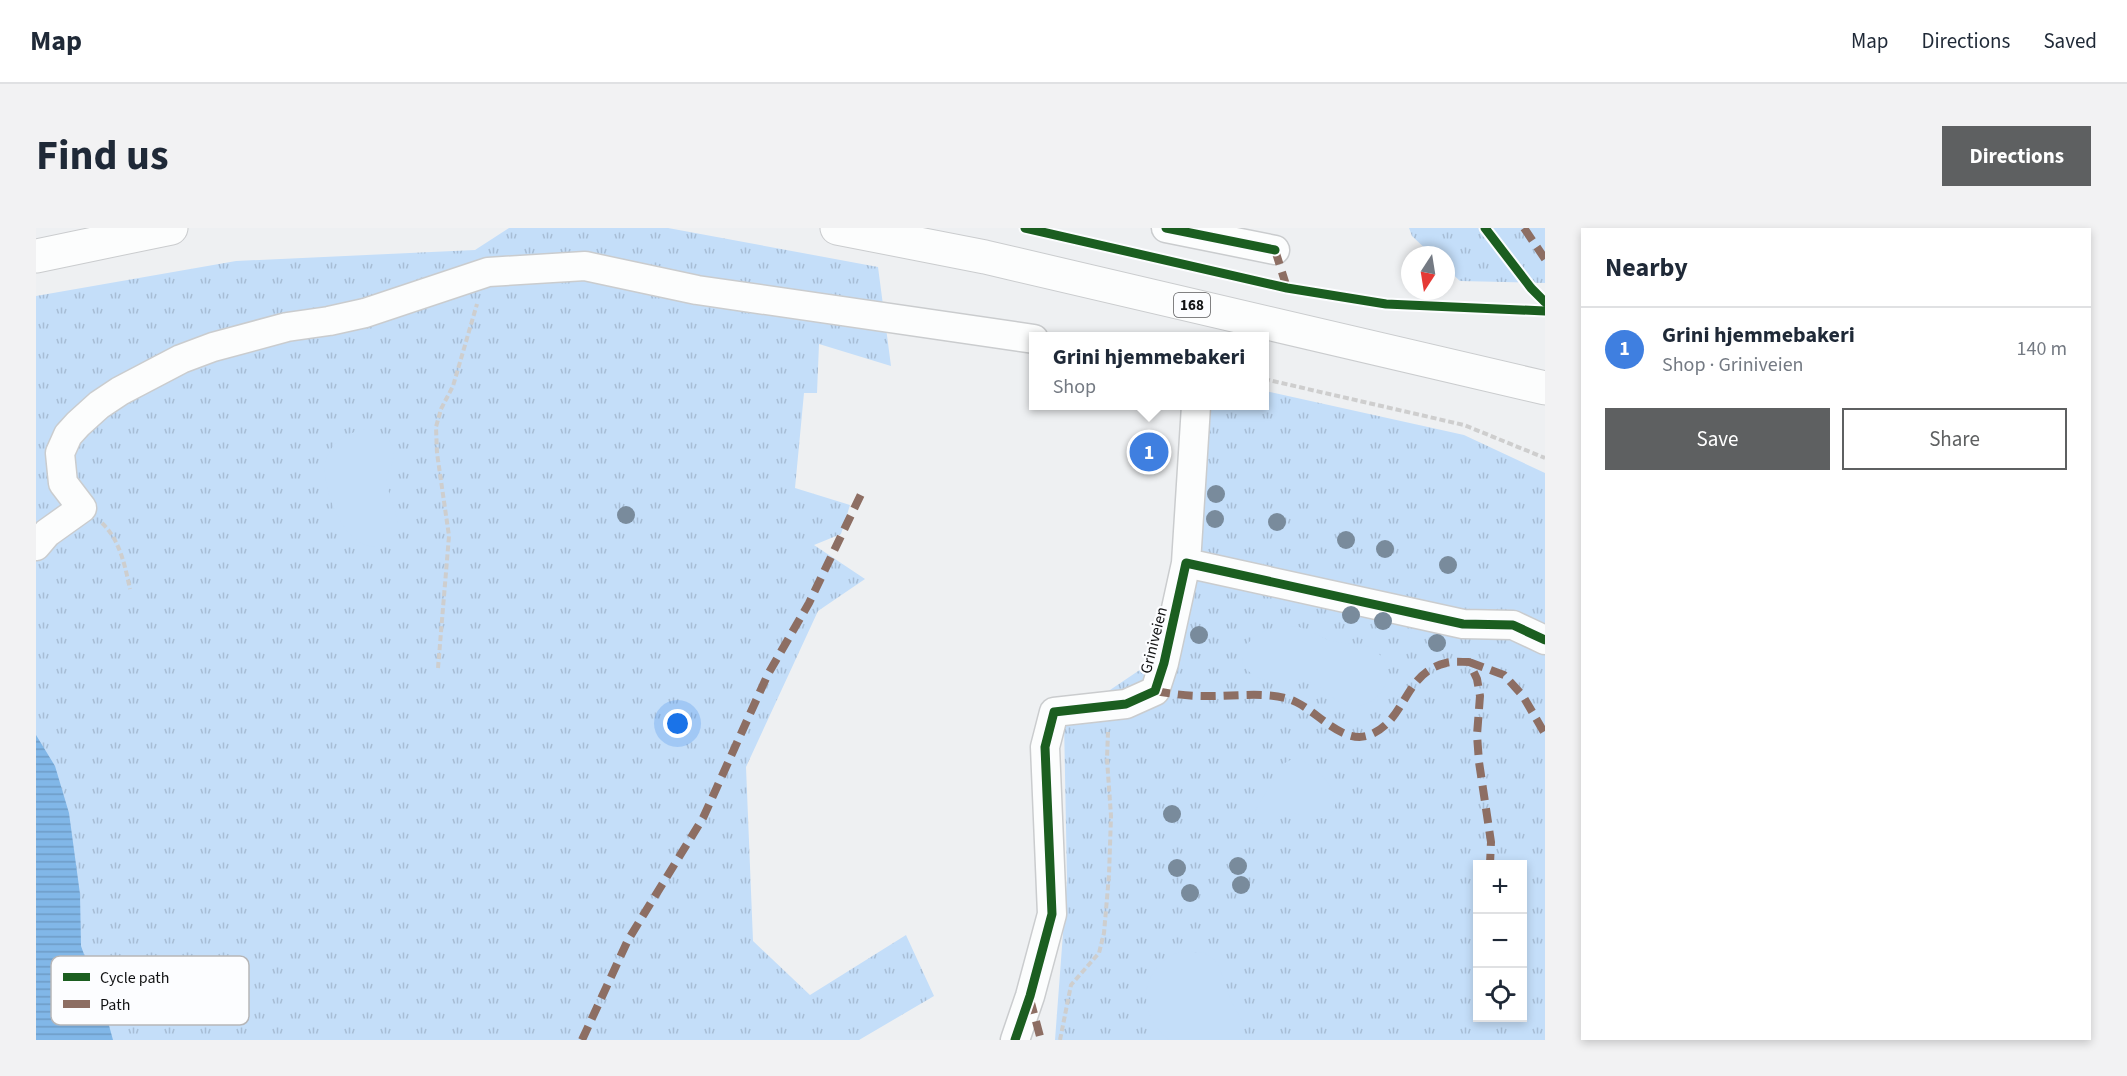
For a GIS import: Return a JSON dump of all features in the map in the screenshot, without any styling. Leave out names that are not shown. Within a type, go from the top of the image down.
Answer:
[{"type":"main road","points":[[36,256],[171,228]]},
{"type":"main road","name":"168","points":[[837,228],[985,257],[1545,388]]},
{"type":"street","points":[[1166,228],[1275,250]]},
{"type":"street","points":[[36,546],[47,533],[82,508],[63,483],[60,453],[68,435],[99,405],[120,391],[181,359],[213,347],[287,327],[364,313],[488,272],[585,266],[696,290],[1029,338]]},
{"type":"street","points":[[1196,410],[1186,563],[1463,624],[1513,625],[1545,640]]},
{"type":"street","name":"Griniveien","points":[[1015,1040],[1030,996],[1052,914],[1045,747],[1054,712],[1109,704],[1126,704],[1155,691],[1164,663],[1186,563]]},
{"type":"path","points":[[438,668],[449,536],[437,453],[436,427],[441,409],[453,386],[473,323],[479,295],[488,272]]},
{"type":"path","points":[[1269,380],[1464,425],[1545,458]]},
{"type":"path","points":[[82,508],[108,528],[119,548],[130,589]]},
{"type":"path","points":[[1060,1040],[1071,985],[1099,953],[1104,933],[1111,816],[1107,759],[1109,704]]},
{"type":"green space","points":[[509,228],[668,228],[878,267],[891,366],[819,344],[817,393],[804,393],[795,488],[850,505],[841,534],[814,545],[865,579],[818,611],[746,767],[753,941],[810,995],[906,935],[934,996],[859,1040],[36,1040],[36,296],[236,261],[475,250]]},
{"type":"green space","points":[[1409,228],[1545,228],[1545,283],[1460,281],[1455,276],[1455,246],[1423,246],[1412,236]]},
{"type":"green space","points":[[1269,392],[1464,435],[1545,473],[1545,1040],[1055,1040],[1067,880],[1064,721],[1153,661],[1206,410],[1269,410]]},
{"type":"green space","points":[[367,429],[388,438],[393,447],[393,460],[387,482],[398,525],[398,532],[384,544],[370,546],[357,541],[337,514],[326,481],[325,466],[328,455],[337,441],[349,434]]},
{"type":"green space","points":[[1280,626],[1299,627],[1332,641],[1363,645],[1373,649],[1384,660],[1387,669],[1387,678],[1379,695],[1362,705],[1345,705],[1311,683],[1262,679],[1255,676],[1242,663],[1246,647],[1258,634]]},
{"type":"green space","points":[[1296,758],[1316,769],[1332,789],[1335,805],[1333,810],[1329,817],[1317,818],[1291,813],[1264,824],[1258,820],[1255,812],[1279,769]]},
{"type":"green space","points":[[1182,951],[1204,953],[1215,960],[1231,1001],[1243,1022],[1244,1040],[1169,1040],[1158,1029],[1147,1004],[1150,978],[1157,967]]},
{"type":"water","points":[[36,735],[55,766],[69,813],[80,894],[81,946],[85,956],[51,956],[51,1025],[109,1025],[113,1040],[36,1040]]},
{"type":"marked path","points":[[1524,228],[1545,259]]},
{"type":"marked path","points":[[1275,250],[1287,288]]},
{"type":"marked path","points":[[582,1040],[628,940],[703,818],[768,674],[809,603],[864,488]]},
{"type":"marked path","points":[[1155,691],[1192,696],[1264,695],[1287,698],[1305,707],[1332,727],[1352,736],[1362,737],[1384,727],[1413,686],[1432,668],[1449,662],[1469,662],[1477,679],[1480,696],[1477,735],[1491,842],[1490,860]]},
{"type":"marked path","points":[[1469,662],[1504,675],[1523,696],[1545,734]]},
{"type":"marked path","points":[[1030,999],[1041,1040]]},
{"type":"cycle path","points":[[1025,228],[1287,288],[1386,304],[1545,311]]},
{"type":"cycle path","points":[[1166,228],[1275,250]]},
{"type":"cycle path","points":[[1485,228],[1531,288],[1545,302]]},
{"type":"cycle path","points":[[1015,1040],[1030,996],[1052,914],[1045,747],[1054,712],[1126,704],[1155,691],[1164,663],[1186,563],[1463,624],[1513,625],[1545,640]]},
{"type":"place","name":"Grini hjemmebakeri","points":[[1149,452]]}]
